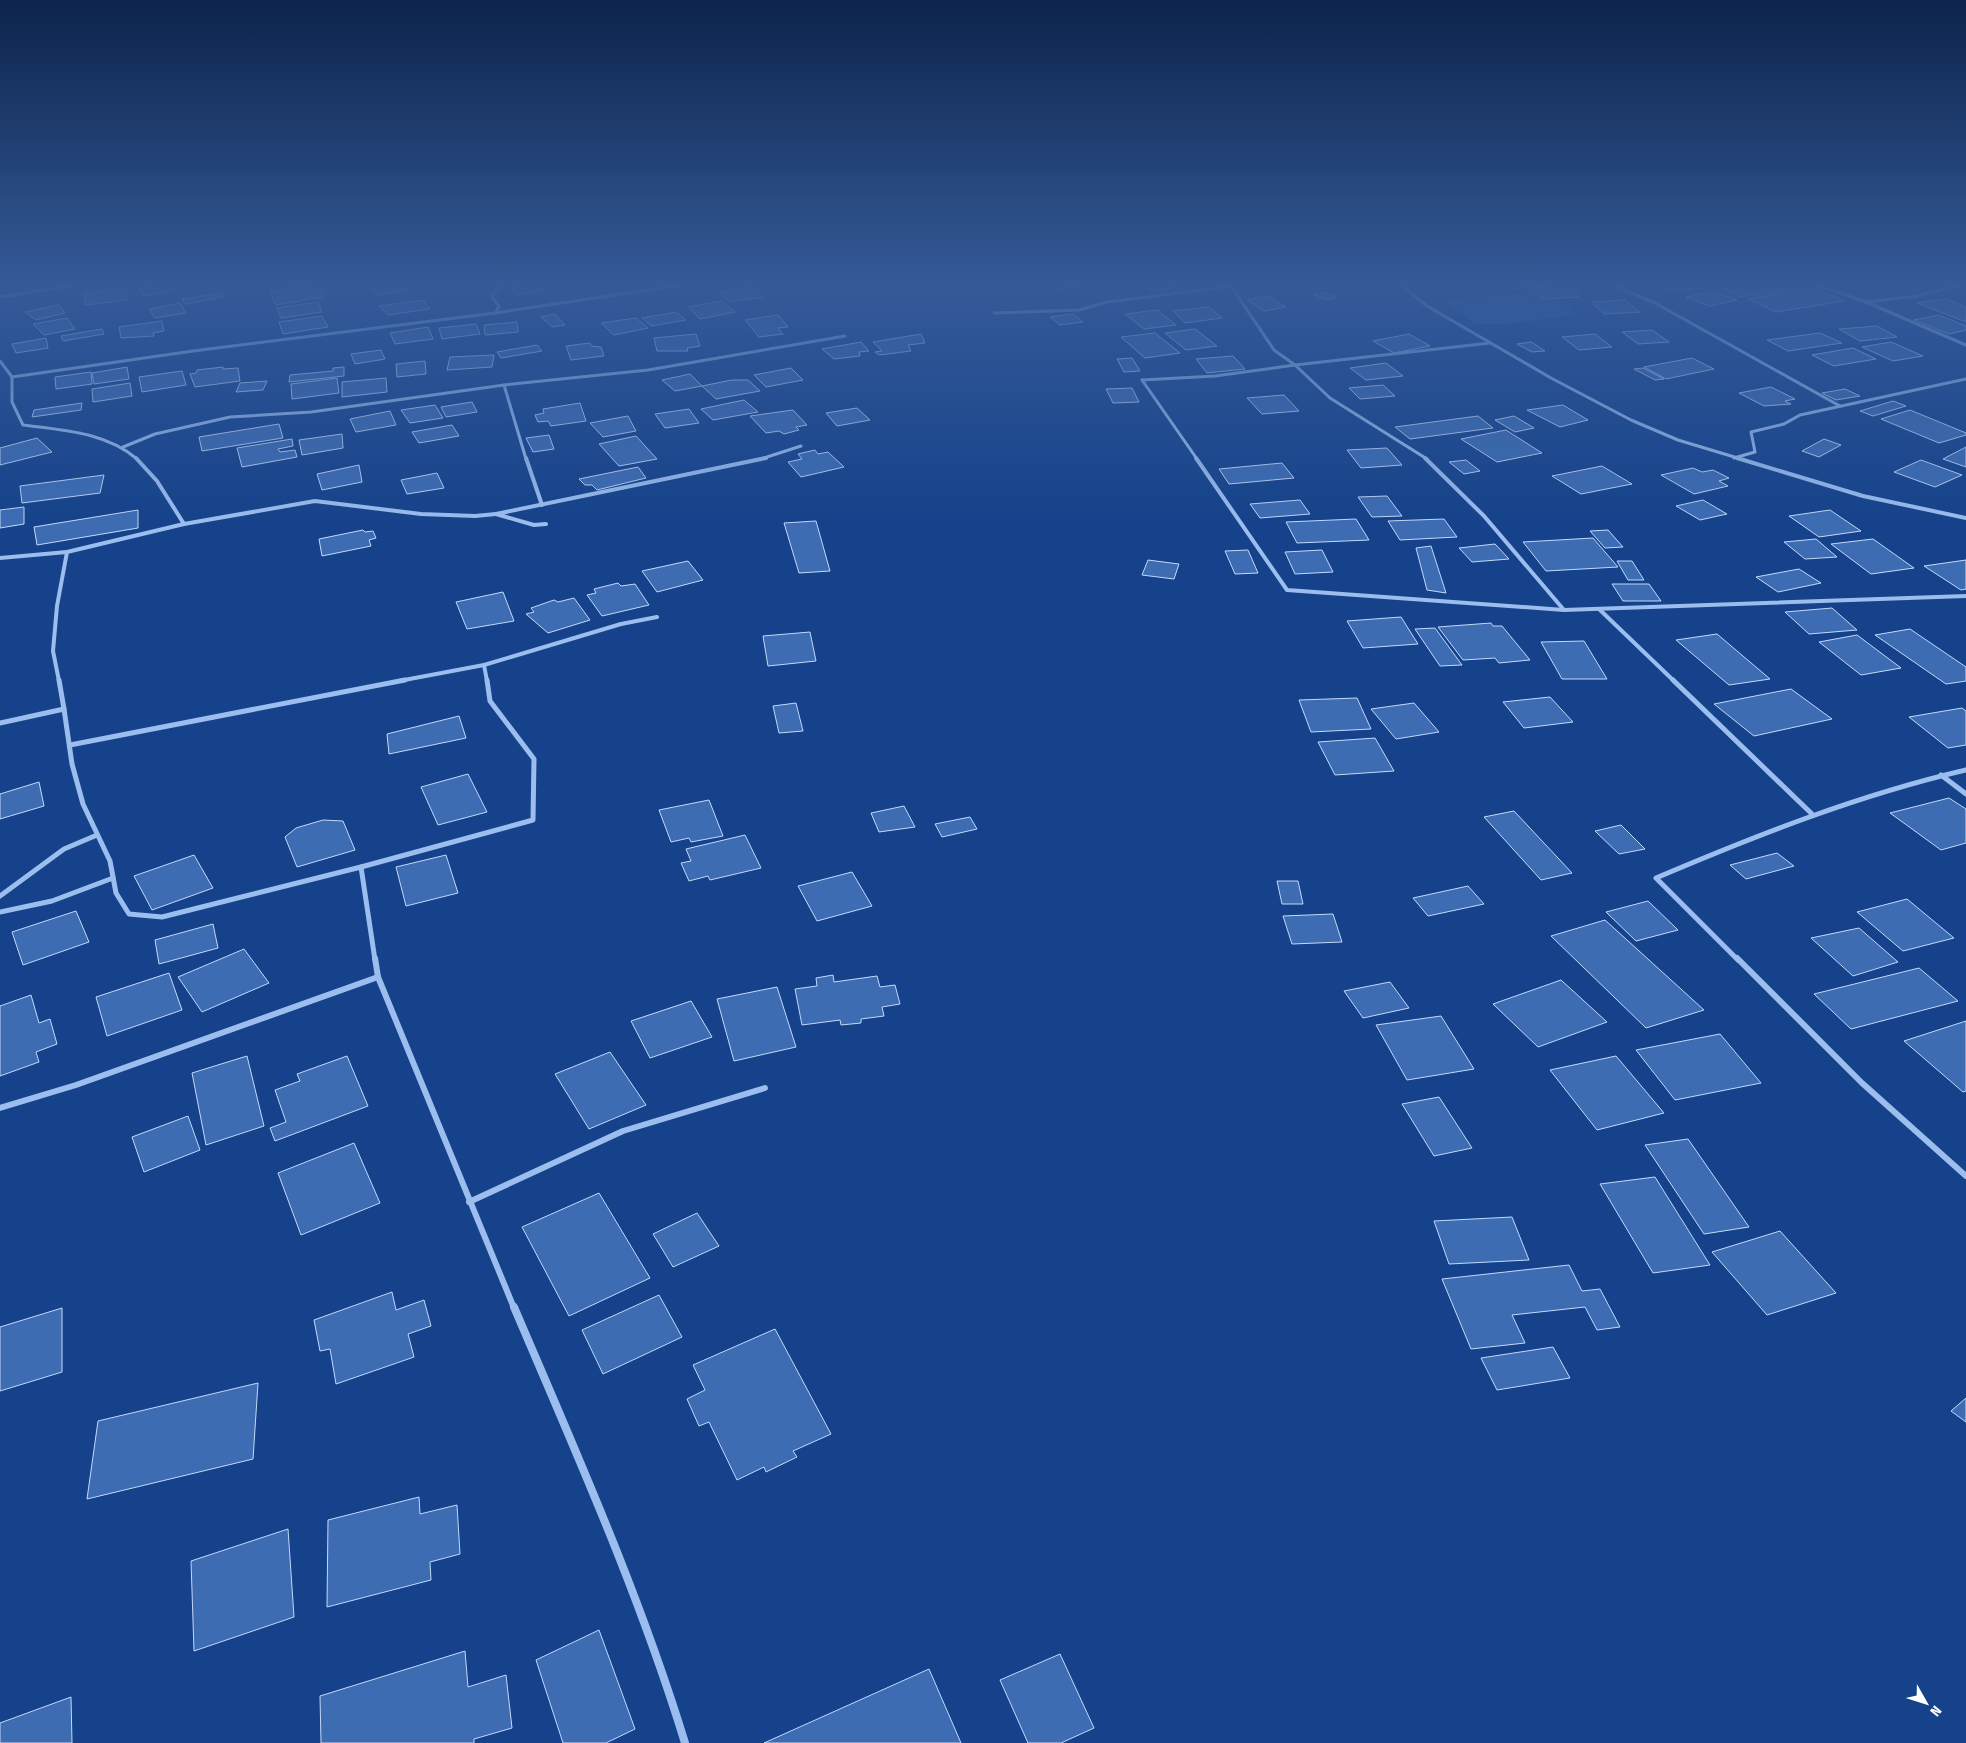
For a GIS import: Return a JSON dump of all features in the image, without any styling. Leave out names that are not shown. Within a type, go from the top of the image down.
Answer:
[{"type":"street","points":[[1,362],[12,378],[9,392],[14,411],[23,425],[100,438],[123,448],[164,490],[184,524]]},
{"type":"street","points":[[12,378],[113,362]]},
{"type":"street","points":[[123,448],[154,434],[189,424],[230,417],[311,412],[504,385],[648,370],[692,362]]},
{"type":"street","points":[[1291,362],[1330,398],[1432,462],[1484,516],[1564,610]]},
{"type":"street","points":[[1319,362],[1215,376],[1142,380],[1287,590],[1492,607],[1564,610],[1966,596]]},
{"type":"street","points":[[1526,362],[1631,420],[1678,440],[1862,496],[1966,518]]},
{"type":"street","points":[[1762,362],[1840,406]]},
{"type":"street","points":[[1734,458],[1755,452],[1751,432],[1784,424],[1800,415],[1966,379]]},
{"type":"street","points":[[504,385],[514,424],[542,505]]},
{"type":"street","points":[[0,558],[67,552],[184,524],[316,501],[343,506],[421,514],[475,516],[496,514],[747,462],[801,446]]},
{"type":"street","points":[[496,514],[534,525],[546,524]]},
{"type":"street","points":[[67,552],[57,606],[53,651],[72,764],[83,804],[110,861],[116,893],[129,914],[162,917],[361,867],[533,820],[534,759],[490,701],[484,665]]},
{"type":"street","points":[[1598,609],[1812,815]]},
{"type":"street","points":[[70,745],[484,665],[621,624],[657,618]]},
{"type":"street","points":[[0,723],[64,709]]},
{"type":"street","points":[[1966,770],[1941,775],[1812,815],[1656,878],[1862,1083],[1966,1176]]},
{"type":"street","points":[[1941,775],[1966,794]]},
{"type":"street","points":[[0,896],[64,849],[97,835]]},
{"type":"street","points":[[361,867],[378,977],[469,1202],[600,1508],[666,1681],[686,1743]]},
{"type":"street","points":[[0,912],[52,901],[114,878]]},
{"type":"street","points":[[0,1108],[76,1085],[378,977]]},
{"type":"street","points":[[469,1202],[623,1131],[765,1088]]},
{"type":"building","points":[[425,362],[426,374],[397,377],[396,364]]},
{"type":"building","points":[[449,362],[493,362],[492,367],[447,370]]},
{"type":"building","points":[[1119,362],[1135,362],[1140,371],[1124,372]]},
{"type":"building","points":[[1199,362],[1239,362],[1245,369],[1207,373]]},
{"type":"building","points":[[1669,362],[1701,362],[1714,369],[1666,379],[1644,367]]},
{"type":"building","points":[[1827,362],[1856,362],[1834,366]]},
{"type":"building","points":[[1386,363],[1403,376],[1366,380],[1350,368]]},
{"type":"building","points":[[127,367],[129,379],[94,384],[92,373]]},
{"type":"building","points":[[223,367],[223,369],[238,368],[240,381],[195,387],[190,374],[196,373],[197,370]]},
{"type":"building","points":[[344,367],[344,376],[289,382],[290,375],[333,371],[333,368]]},
{"type":"building","points":[[791,368],[803,380],[766,387],[754,375]]},
{"type":"building","points":[[1643,368],[1664,379],[1655,380],[1634,369]]},
{"type":"building","points":[[182,371],[186,385],[142,392],[139,377]]},
{"type":"building","points":[[91,372],[92,384],[56,389],[55,377]]},
{"type":"building","points":[[690,374],[702,386],[675,391],[662,380]]},
{"type":"building","points":[[337,378],[339,393],[292,399],[291,384]]},
{"type":"building","points":[[386,378],[387,392],[342,397],[342,382]]},
{"type":"building","points":[[732,380],[748,380],[760,391],[716,399],[702,386]]},
{"type":"building","points":[[267,381],[263,390],[236,392],[240,383]]},
{"type":"building","points":[[130,383],[132,396],[93,402],[92,389]]},
{"type":"building","points":[[1383,385],[1395,396],[1360,399],[1349,388]]},
{"type":"building","points":[[1771,387],[1795,399],[1785,401],[1791,404],[1764,406],[1739,393]]},
{"type":"building","points":[[1132,388],[1139,402],[1113,403],[1106,389]]},
{"type":"building","points":[[1845,389],[1860,396],[1836,400],[1822,393]]},
{"type":"building","points":[[1284,395],[1299,411],[1262,414],[1247,398]]},
{"type":"building","points":[[744,400],[758,412],[713,420],[701,409]]},
{"type":"building","points":[[1893,401],[1906,406],[1873,416],[1860,411]]},
{"type":"building","points":[[472,402],[477,412],[446,417],[441,407]]},
{"type":"building","points":[[82,403],[81,410],[32,417],[34,410]]},
{"type":"building","points":[[580,403],[586,421],[551,426],[548,421],[538,422],[535,415],[544,413],[543,409]]},
{"type":"building","points":[[435,405],[443,418],[410,423],[401,410]]},
{"type":"building","points":[[1563,405],[1588,420],[1560,427],[1527,410]]},
{"type":"building","points":[[857,408],[870,420],[837,426],[826,413]]},
{"type":"building","points":[[689,409],[699,423],[665,428],[655,414]]},
{"type":"building","points":[[793,410],[807,425],[796,427],[799,430],[784,434],[779,431],[766,433],[750,416]]},
{"type":"building","points":[[1910,410],[1966,433],[1966,435],[1939,443],[1881,419]]},
{"type":"building","points":[[390,411],[396,425],[356,432],[350,419]]},
{"type":"building","points":[[628,416],[636,431],[603,437],[590,423]]},
{"type":"building","points":[[1478,416],[1493,428],[1410,439],[1395,427]]},
{"type":"building","points":[[1514,416],[1534,428],[1515,432],[1495,420]]},
{"type":"building","points":[[279,424],[283,438],[202,451],[199,437]]},
{"type":"building","points":[[452,425],[459,436],[419,443],[412,432]]},
{"type":"building","points":[[1506,430],[1542,453],[1497,462],[1461,439]]},
{"type":"building","points":[[342,434],[343,448],[302,455],[299,440]]},
{"type":"building","points":[[549,435],[554,449],[533,452],[526,438]]},
{"type":"building","points":[[636,436],[657,459],[619,466],[599,444]]},
{"type":"building","points":[[37,438],[52,452],[0,465],[0,448]]},
{"type":"building","points":[[292,439],[293,446],[278,449],[280,452],[295,450],[297,457],[242,467],[237,448]]},
{"type":"building","points":[[1824,439],[1841,445],[1819,457],[1802,451]]},
{"type":"building","points":[[1966,447],[1966,467],[1943,459]]},
{"type":"building","points":[[1387,448],[1402,465],[1361,468],[1347,450]]},
{"type":"building","points":[[815,450],[818,454],[828,452],[844,467],[801,477],[788,462],[802,459],[798,454]]},
{"type":"building","points":[[1466,460],[1480,471],[1464,474],[1449,462]]},
{"type":"building","points":[[1921,460],[1962,475],[1935,487],[1894,472]]},
{"type":"building","points":[[1282,463],[1294,478],[1229,484],[1219,469]]},
{"type":"building","points":[[359,465],[362,482],[322,490],[317,474]]},
{"type":"building","points":[[1602,466],[1632,484],[1581,494],[1552,476]]},
{"type":"building","points":[[638,467],[646,478],[597,490],[592,485],[585,485],[579,479]]},
{"type":"building","points":[[1693,468],[1702,472],[1713,470],[1729,478],[1719,481],[1728,486],[1694,494],[1661,475]]},
{"type":"building","points":[[437,473],[444,488],[407,494],[401,480]]},
{"type":"building","points":[[104,475],[100,493],[22,503],[20,486]]},
{"type":"building","points":[[1387,496],[1402,516],[1372,517],[1358,497]]},
{"type":"building","points":[[1300,500],[1310,514],[1260,518],[1250,504]]},
{"type":"building","points":[[1703,500],[1727,514],[1700,520],[1676,506]]},
{"type":"building","points":[[24,507],[24,524],[0,528],[0,510]]},
{"type":"building","points":[[138,510],[138,528],[37,545],[34,527]]},
{"type":"building","points":[[1830,510],[1861,531],[1819,537],[1789,516]]},
{"type":"building","points":[[1356,519],[1369,540],[1297,543],[1286,522]]},
{"type":"building","points":[[1444,519],[1457,537],[1400,540],[1388,521]]},
{"type":"building","points":[[816,521],[830,571],[799,573],[784,523]]},
{"type":"building","points":[[363,530],[365,532],[373,531],[376,538],[369,540],[371,546],[322,556],[319,539]]},
{"type":"building","points":[[1608,530],[1623,547],[1605,548],[1590,531]]},
{"type":"building","points":[[1593,538],[1618,567],[1546,571],[1523,542]]},
{"type":"building","points":[[1816,539],[1837,557],[1805,559],[1784,542]]},
{"type":"building","points":[[1873,539],[1914,568],[1871,574],[1831,544]]},
{"type":"building","points":[[1495,544],[1509,559],[1472,562],[1459,548]]},
{"type":"building","points":[[1431,546],[1446,593],[1427,590],[1416,548]]},
{"type":"building","points":[[1248,550],[1258,573],[1235,574],[1225,551]]},
{"type":"building","points":[[1322,550],[1333,572],[1295,574],[1285,552]]},
{"type":"building","points":[[1148,560],[1179,564],[1174,579],[1142,575]]},
{"type":"building","points":[[1966,560],[1966,589],[1961,590],[1924,566]]},
{"type":"building","points":[[688,561],[703,580],[657,592],[642,571]]},
{"type":"building","points":[[1617,561],[1632,561],[1644,580],[1628,580]]},
{"type":"building","points":[[1799,569],[1821,583],[1778,592],[1756,577]]},
{"type":"building","points":[[618,583],[621,586],[635,584],[649,605],[602,616],[587,595],[596,593],[594,589]]},
{"type":"building","points":[[1612,584],[1649,584],[1661,601],[1623,601]]},
{"type":"building","points":[[503,592],[514,621],[467,629],[456,602]]},
{"type":"building","points":[[574,598],[590,620],[548,633],[526,614],[534,612],[531,608],[554,600],[558,602]]},
{"type":"building","points":[[1832,608],[1857,630],[1809,634],[1785,612]]},
{"type":"building","points":[[1401,617],[1418,644],[1363,648],[1347,621]]},
{"type":"building","points":[[1491,623],[1493,626],[1502,626],[1530,660],[1499,663],[1495,658],[1463,660],[1438,627]]},
{"type":"building","points":[[1435,628],[1462,665],[1440,666],[1415,629]]},
{"type":"building","points":[[1910,629],[1966,667],[1966,681],[1946,684],[1875,635]]},
{"type":"building","points":[[810,632],[816,661],[768,666],[763,636]]},
{"type":"building","points":[[1717,634],[1770,679],[1729,685],[1676,640]]},
{"type":"building","points":[[1857,635],[1901,668],[1861,675],[1819,642]]},
{"type":"building","points":[[1584,641],[1607,679],[1562,679],[1541,642]]},
{"type":"building","points":[[1791,689],[1832,719],[1754,736],[1714,704]]},
{"type":"building","points":[[1550,697],[1573,722],[1524,728],[1503,702]]},
{"type":"building","points":[[1357,698],[1371,729],[1311,732],[1299,700]]},
{"type":"building","points":[[796,703],[803,731],[779,733],[773,706]]},
{"type":"building","points":[[1414,703],[1439,732],[1396,739],[1371,709]]},
{"type":"building","points":[[1962,708],[1966,711],[1966,745],[1948,748],[1909,717]]},
{"type":"building","points":[[459,716],[466,738],[389,754],[387,734]]},
{"type":"building","points":[[1375,738],[1394,771],[1335,775],[1318,742]]},
{"type":"building","points":[[468,774],[487,812],[438,825],[421,787]]},
{"type":"building","points":[[39,782],[44,806],[0,819],[0,794]]},
{"type":"building","points":[[1949,798],[1966,809],[1966,843],[1941,850],[1890,813]]},
{"type":"building","points":[[709,800],[723,836],[691,842],[689,838],[671,842],[659,810]]},
{"type":"building","points":[[904,806],[915,827],[879,832],[871,813]]},
{"type":"building","points":[[1514,811],[1572,873],[1541,880],[1484,817]]},
{"type":"building","points":[[970,817],[977,829],[942,837],[935,824]]},
{"type":"building","points":[[323,820],[343,821],[355,850],[297,867],[285,837],[296,828]]},
{"type":"building","points":[[1621,825],[1645,849],[1619,854],[1595,831]]},
{"type":"building","points":[[745,835],[761,868],[710,880],[708,876],[689,881],[681,863],[691,861],[686,849]]},
{"type":"building","points":[[1777,853],[1794,866],[1746,879],[1730,865]]},
{"type":"building","points":[[194,855],[213,888],[152,910],[134,876]]},
{"type":"building","points":[[446,855],[458,893],[406,906],[396,867]]},
{"type":"building","points":[[852,872],[872,906],[817,921],[798,886]]},
{"type":"building","points":[[1277,881],[1298,881],[1303,904],[1282,904]]},
{"type":"building","points":[[1468,886],[1484,904],[1428,916],[1413,898]]},
{"type":"building","points":[[1907,899],[1954,938],[1903,951],[1857,912]]},
{"type":"building","points":[[1648,901],[1678,930],[1636,941],[1606,912]]},
{"type":"building","points":[[76,911],[89,942],[23,965],[12,932]]},
{"type":"building","points":[[1333,914],[1342,942],[1292,944],[1283,916]]},
{"type":"building","points":[[1605,920],[1704,1010],[1646,1028],[1551,936]]},
{"type":"building","points":[[213,924],[218,948],[159,964],[155,940]]},
{"type":"building","points":[[1859,928],[1898,962],[1853,976],[1811,938]]},
{"type":"building","points":[[244,949],[269,983],[202,1012],[178,977]]},
{"type":"building","points":[[1919,968],[1958,1001],[1851,1029],[1814,994]]},
{"type":"building","points":[[169,973],[182,1010],[107,1036],[96,997]]},
{"type":"building","points":[[833,975],[834,982],[877,976],[880,987],[895,985],[900,1004],[882,1007],[884,1016],[861,1019],[861,1023],[841,1025],[840,1020],[802,1025],[795,989],[817,986],[816,978]]},
{"type":"building","points":[[1561,980],[1607,1022],[1538,1047],[1493,1004]]},
{"type":"building","points":[[1390,982],[1409,1008],[1363,1018],[1344,991]]},
{"type":"building","points":[[777,987],[796,1047],[734,1061],[717,999]]},
{"type":"building","points":[[31,995],[39,1023],[50,1019],[57,1044],[36,1052],[39,1062],[0,1076],[0,1006]]},
{"type":"building","points":[[691,1001],[712,1037],[650,1058],[631,1021]]},
{"type":"building","points":[[1441,1016],[1474,1069],[1407,1080],[1376,1025]]},
{"type":"building","points":[[1966,1021],[1966,1091],[1963,1092],[1904,1041]]},
{"type":"building","points":[[1720,1034],[1761,1083],[1675,1100],[1636,1050]]},
{"type":"building","points":[[610,1052],[646,1105],[589,1129],[555,1074]]},
{"type":"building","points":[[247,1056],[264,1126],[206,1145],[192,1073]]},
{"type":"building","points":[[347,1056],[368,1106],[275,1141],[270,1128],[286,1122],[275,1090],[300,1081],[297,1074]]},
{"type":"building","points":[[1616,1056],[1664,1113],[1597,1130],[1550,1070]]},
{"type":"building","points":[[1439,1097],[1472,1148],[1434,1156],[1402,1104]]},
{"type":"building","points":[[188,1116],[200,1150],[144,1172],[132,1137]]},
{"type":"building","points":[[1688,1139],[1749,1227],[1704,1234],[1645,1145]]},
{"type":"building","points":[[354,1143],[380,1203],[301,1235],[278,1173]]},
{"type":"building","points":[[1655,1177],[1710,1265],[1653,1273],[1600,1184]]},
{"type":"building","points":[[599,1193],[650,1278],[569,1316],[522,1227]]},
{"type":"building","points":[[697,1213],[719,1246],[673,1267],[653,1234]]},
{"type":"building","points":[[1512,1217],[1529,1260],[1449,1264],[1434,1221]]},
{"type":"building","points":[[1780,1231],[1836,1293],[1767,1315],[1712,1252]]},
{"type":"building","points":[[1569,1265],[1582,1291],[1600,1289],[1620,1327],[1597,1330],[1585,1307],[1512,1315],[1525,1343],[1471,1349],[1442,1279]]},
{"type":"building","points":[[392,1292],[396,1310],[424,1300],[431,1326],[408,1334],[414,1357],[336,1384],[330,1349],[320,1351],[314,1320]]},
{"type":"building","points":[[659,1295],[682,1337],[603,1374],[582,1330]]},
{"type":"building","points":[[62,1308],[62,1372],[0,1391],[0,1327]]},
{"type":"building","points":[[775,1329],[831,1434],[793,1451],[797,1457],[766,1472],[764,1467],[737,1480],[709,1422],[699,1426],[687,1399],[705,1390],[693,1365]]},
{"type":"building","points":[[1553,1347],[1570,1378],[1497,1390],[1481,1358]]},
{"type":"building","points":[[258,1383],[253,1459],[87,1499],[98,1421]]},
{"type":"building","points":[[1966,1398],[1966,1422],[1951,1411]]},
{"type":"building","points":[[419,1497],[420,1514],[457,1505],[460,1554],[430,1562],[431,1580],[327,1607],[328,1520]]},
{"type":"building","points":[[288,1529],[294,1617],[194,1651],[191,1561]]},
{"type":"building","points":[[599,1630],[635,1729],[606,1743],[563,1743],[536,1660]]},
{"type":"building","points":[[465,1651],[468,1687],[506,1675],[512,1728],[474,1739],[474,1743],[321,1743],[320,1696]]},
{"type":"building","points":[[1060,1654],[1094,1728],[1061,1743],[1028,1743],[1000,1680]]},
{"type":"building","points":[[929,1669],[961,1743],[764,1743]]},
{"type":"building","points":[[71,1697],[72,1743],[0,1743],[0,1723]]}]
